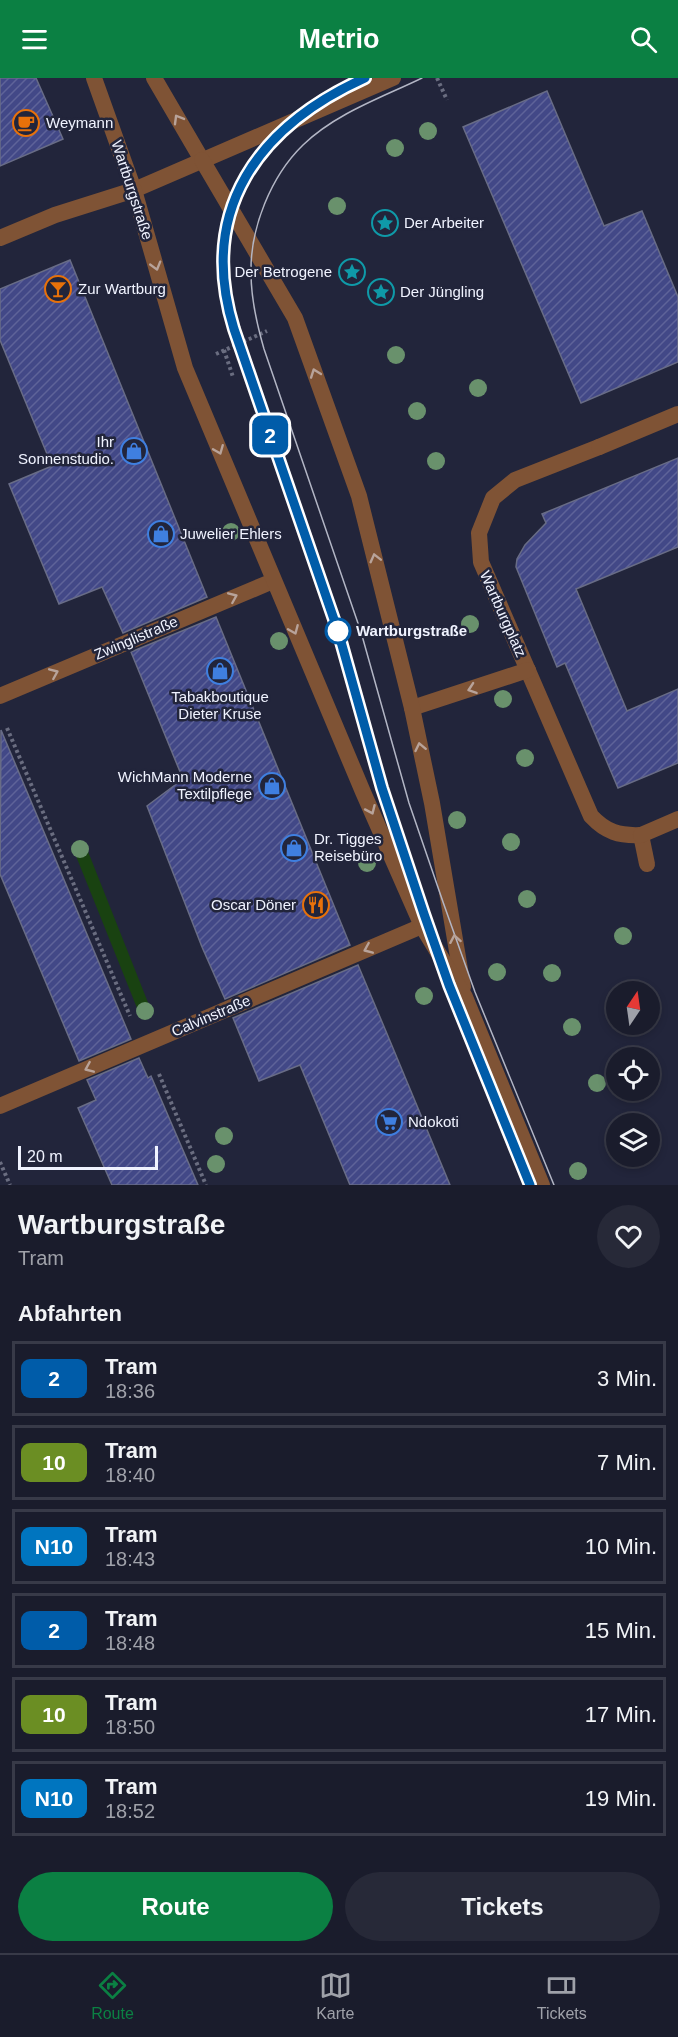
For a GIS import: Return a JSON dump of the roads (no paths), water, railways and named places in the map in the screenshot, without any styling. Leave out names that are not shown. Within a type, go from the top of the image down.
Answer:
[{"type":"street","name":"Wartburgstraße","points":[[94,78],[134,190],[185,368],[273,581],[422,926],[465,997],[542,1185]]},
{"type":"street","name":"Wartburgstraße","points":[[154,78],[295,318],[359,496],[412,708],[432,803],[465,997]]},
{"type":"street","points":[[0,238],[55,215],[134,190],[393,78]]},
{"type":"street","name":"Wartburgplatz","points":[[641,835],[624,836],[604,830],[591,816],[481,562],[479,532],[493,498],[515,480],[678,414]]},
{"type":"street","name":"Zwinglistraße","points":[[0,696],[273,581]]},
{"type":"street","name":"Wartburgplatz","points":[[412,708],[528,670]]},
{"type":"street","points":[[647,864],[641,835],[678,819]]},
{"type":"street","name":"Calvinstraße","points":[[0,1106],[422,926]]},
{"type":"tram line","points":[[365,78],[324,100],[290,124],[262,152],[242,183],[229,217],[224,255],[227,297],[238,343],[338,631],[382,788],[424,914],[449,985],[530,1185]]},
{"type":"tram line","name":"2","points":[[365,78],[329,96],[291,121],[274,137],[253,163],[237,192],[228,218],[224,251],[224,282],[229,315],[338,631],[382,788],[424,914],[449,985],[530,1185]]},
{"type":"tram line","points":[[422,78],[330,124],[303,145],[292,158],[272,187],[259,221],[252,256],[252,292],[264,349],[361,632],[409,803],[475,992],[554,1185]]},
{"type":"place","name":"Weymann","points":[[26,123]]},
{"type":"place","name":"Der Arbeiter","points":[[385,223]]},
{"type":"place","name":"Der Betrogene","points":[[352,272]]},
{"type":"place","name":"Zur Wartburg","points":[[58,289]]},
{"type":"place","name":"Der Jüngling","points":[[381,292]]},
{"type":"place","name":"Ihr Sonnenstudio.","points":[[134,451]]},
{"type":"place","name":"Juwelier Ehlers","points":[[161,534]]},
{"type":"place","name":"Wartburgstraße","points":[[338,631]]},
{"type":"place","name":"Tabakboutique Dieter Kruse","points":[[220,671]]},
{"type":"place","name":"WichMann Moderne Textilpflege","points":[[272,786]]},
{"type":"place","name":"Dr. Tigges Reisebüro","points":[[294,848]]},
{"type":"place","name":"Oscar Döner","points":[[316,905]]},
{"type":"place","name":"Ndokoti","points":[[389,1122]]}]
